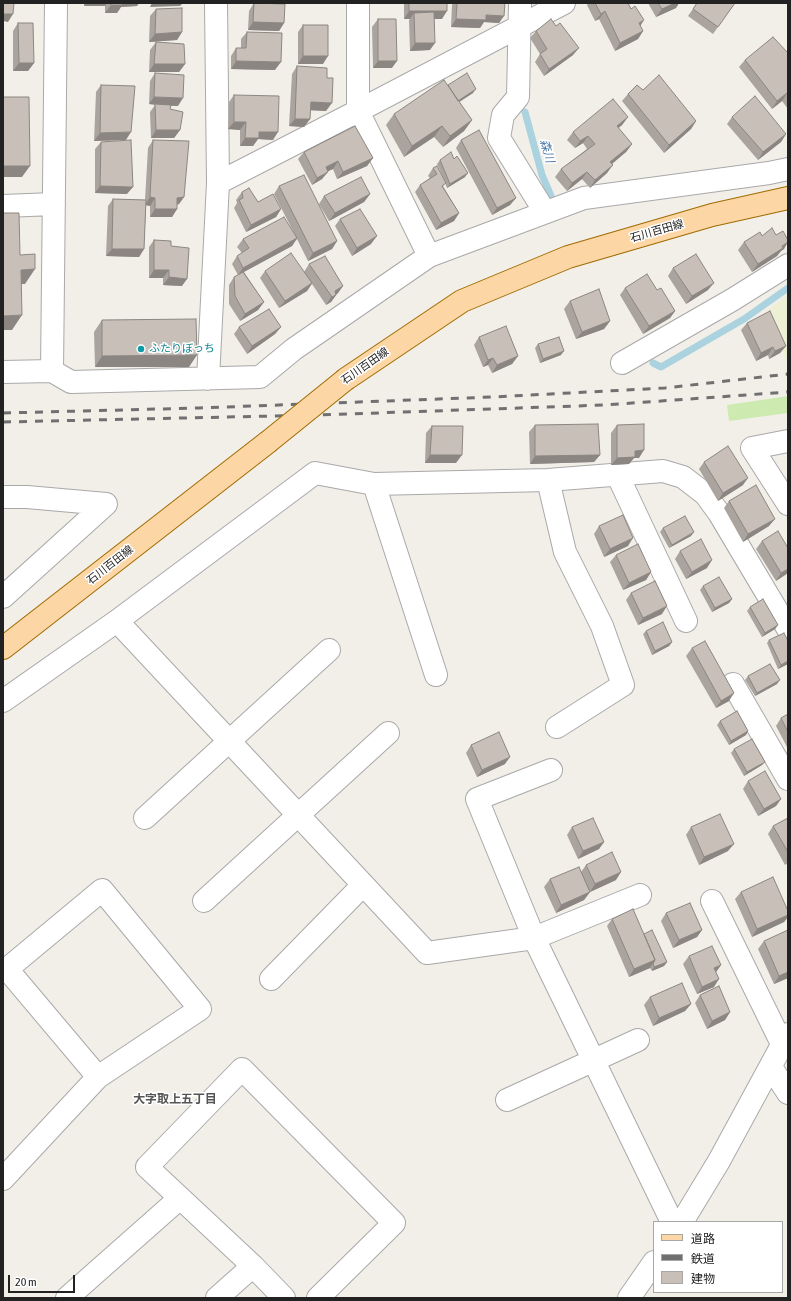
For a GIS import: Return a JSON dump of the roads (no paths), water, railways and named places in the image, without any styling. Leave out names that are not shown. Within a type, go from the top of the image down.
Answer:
[{"type":"main road","name":"石川百田線","points":[[3,648],[268,442],[346,379],[462,300],[568,257],[712,216],[788,198]]},
{"type":"street","points":[[52,371],[56,3]]},
{"type":"street","points":[[208,379],[218,183],[216,3]]},
{"type":"street","points":[[358,3],[358,111],[429,256]]},
{"type":"street","points":[[520,3],[518,98],[503,115],[500,138],[545,212]]},
{"type":"street","points":[[218,183],[564,3]]},
{"type":"street","points":[[3,372],[52,371],[71,382],[260,377],[294,349],[429,256],[584,198],[769,173],[788,169]]},
{"type":"street","points":[[3,206],[54,204]]},
{"type":"street","points":[[622,363],[732,300],[788,265]]},
{"type":"street","points":[[788,441],[752,448],[788,504]]},
{"type":"street","points":[[3,701],[117,621],[315,473],[374,484],[548,480],[663,472],[683,477],[705,494],[719,513],[788,629]]},
{"type":"street","points":[[618,476],[686,622]]},
{"type":"street","points":[[548,480],[565,552],[602,626],[623,685],[557,727]]},
{"type":"street","points":[[374,484],[436,675]]},
{"type":"street","points":[[3,497],[27,497],[106,504],[3,597]]},
{"type":"street","points":[[117,621],[426,953],[534,938],[640,895]]},
{"type":"street","points":[[145,818],[329,650]]},
{"type":"street","points":[[734,684],[788,779]]},
{"type":"street","points":[[204,901],[388,733]]},
{"type":"street","points":[[551,770],[477,799],[534,938],[672,1221]]},
{"type":"street","points":[[271,980],[363,885]]},
{"type":"street","points":[[3,1179],[98,1077],[200,1009],[102,890],[8,970],[98,1077]]},
{"type":"street","points":[[683,1221],[719,1161],[785,1039],[712,902]]},
{"type":"street","points":[[507,1100],[638,1040]]},
{"type":"street","points":[[771,1067],[788,1093]]},
{"type":"street","points":[[284,1298],[253,1266],[147,1166],[242,1069],[394,1223],[318,1298]]},
{"type":"street","points":[[67,1298],[180,1198]]},
{"type":"street","points":[[629,1298],[653,1263]]},
{"type":"street","points":[[216,1298],[253,1266]]},
{"type":"waterway","name":"森川","points":[[525,112],[542,175],[551,196]]},
{"type":"waterway","points":[[653,363],[661,367],[744,319],[788,288]]},
{"type":"railway","points":[[3,413],[199,408],[492,397],[665,388],[788,374]]},
{"type":"railway","points":[[3,422],[319,415],[604,405],[788,392]]},
{"type":"place","name":"ふたりぼっち","points":[[141,349]]},
{"type":"district","name":"大字取上五丁目","points":[[175,1099]]}]
